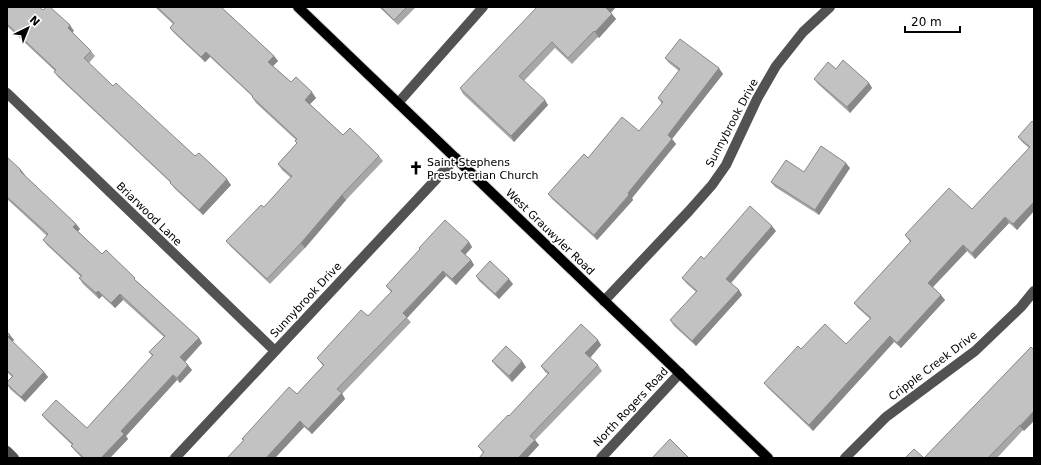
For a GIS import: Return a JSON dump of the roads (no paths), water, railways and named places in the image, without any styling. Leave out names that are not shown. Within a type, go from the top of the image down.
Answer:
[{"type":"main road","name":"West Grauwyler Road","points":[[298,7],[768,458]]},
{"type":"street","points":[[398,103],[483,7]]},
{"type":"street","name":"Sunnybrook Drive","points":[[604,301],[712,185],[726,165],[776,66],[803,32],[830,7]]},
{"type":"street","name":"Briarwood Lane","points":[[7,93],[275,351]]},
{"type":"street","name":"Sunnybrook Drive","points":[[175,458],[456,158]]},
{"type":"street","name":"Cripple Creek Drive","points":[[845,458],[886,417],[980,347],[1021,307],[1034,291]]},
{"type":"street","name":"North Rogers Road","points":[[601,458],[680,373]]},
{"type":"street","points":[[7,451],[14,458]]},
{"type":"place","name":"Saint Stephens Presbyterian Church","points":[[416,168]]}]
